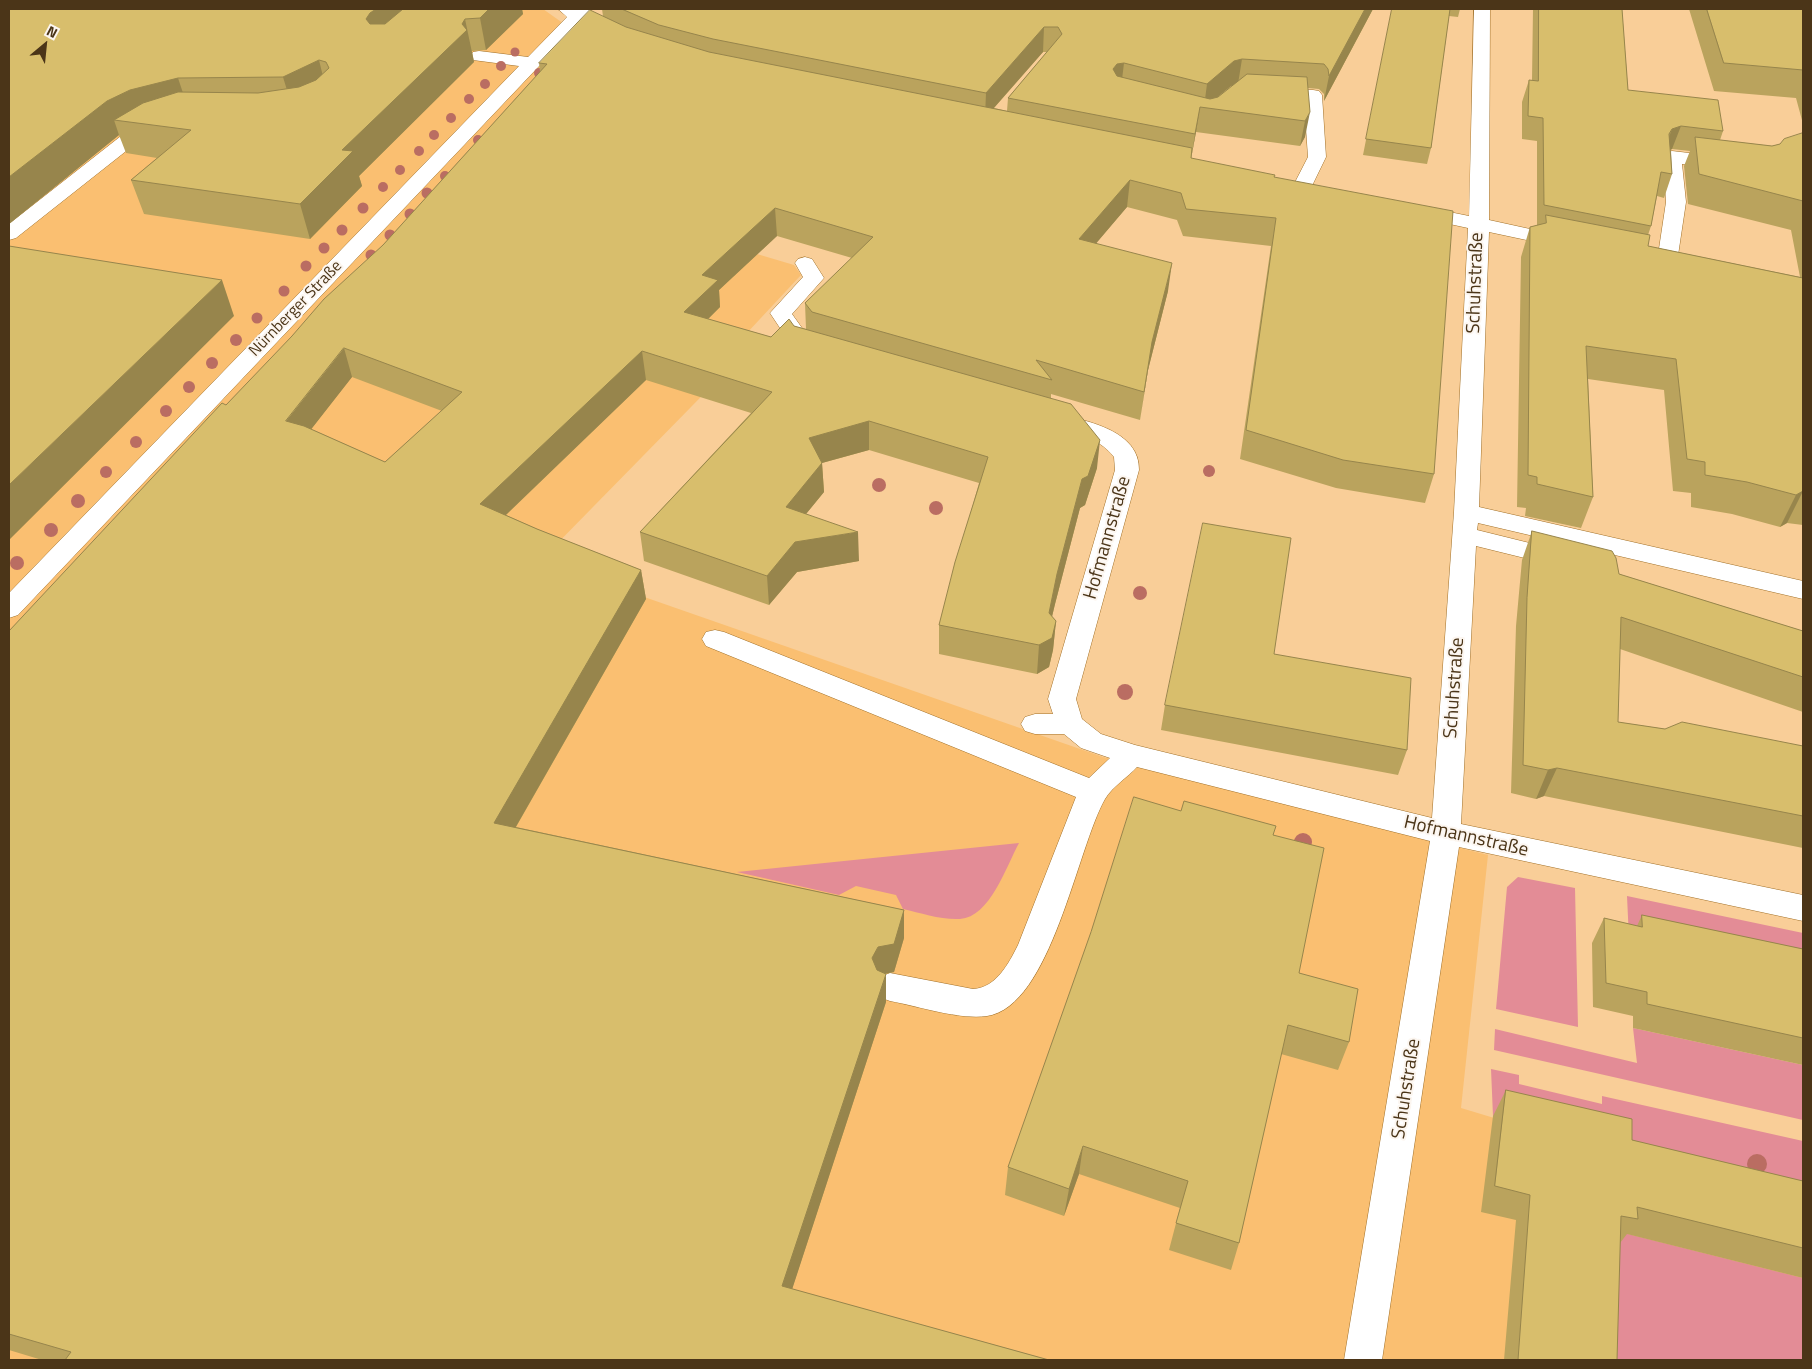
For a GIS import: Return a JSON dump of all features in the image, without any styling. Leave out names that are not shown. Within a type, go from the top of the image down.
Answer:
[{"type":"street","name":"Schuhstraße","points":[[1363,1360],[1446,833],[1466,524],[1478,224],[1482,9]]},
{"type":"street","points":[[576,11],[629,44]]},
{"type":"street","name":"Nürnberger Straße","points":[[9,609],[538,56],[576,11]]},
{"type":"street","points":[[479,56],[538,56]]},
{"type":"street","points":[[1257,92],[1313,95],[1317,157],[1295,187],[1322,192]]},
{"type":"street","points":[[9,234],[128,140],[147,129],[172,120]]},
{"type":"street","points":[[1667,262],[1676,202],[1672,157],[1740,165]]},
{"type":"street","points":[[1396,207],[1583,246]]},
{"type":"street","points":[[805,263],[814,278],[781,313],[804,347],[832,355]]},
{"type":"street","name":"Hofmannstraße","points":[[1040,416],[1097,432],[1114,443],[1126,456],[1127,470],[1062,699],[1070,724],[1091,741],[1132,755],[1446,833],[1803,908]]},
{"type":"street","points":[[1466,524],[1584,565]]},
{"type":"street","points":[[1466,524],[1803,590]]},
{"type":"street","points":[[715,640],[1093,792]]},
{"type":"street","points":[[1035,724],[1070,724]]},
{"type":"street","points":[[890,987],[951,1001],[973,1003],[989,1002],[1005,990],[1020,974],[1034,946],[1093,792],[1132,755]]},
{"type":"shaded area","points":[[61,9],[543,9],[574,31],[757,254],[794,265],[801,275],[746,334],[741,356],[543,558],[607,584],[1103,757],[1488,855],[1461,1108],[1803,1211],[1803,1360],[9,1360],[9,31]]},
{"type":"shaded area","points":[[1019,843],[1003,877],[988,900],[980,910],[971,916],[960,919],[938,917],[903,909],[896,895],[856,886],[839,895],[737,872]]},
{"type":"shaded area","points":[[1518,877],[1575,888],[1578,1027],[1496,1009],[1507,887]]},
{"type":"shaded area","points":[[1627,896],[1803,933],[1803,977],[1629,939]]},
{"type":"shaded area","points":[[1633,1028],[1803,1065],[1803,1120],[1494,1050],[1495,1029],[1637,1063]]},
{"type":"shaded area","points":[[1491,1069],[1519,1075],[1519,1084],[1602,1104],[1602,1096],[1803,1141],[1803,1211],[1615,1145],[1493,1116]]},
{"type":"shaded area","points":[[1620,1232],[1803,1278],[1803,1360],[1612,1360]]},
{"type":"building","points":[[9,9],[376,9],[366,19],[370,24],[385,24],[403,9],[489,9],[480,18],[465,19],[462,24],[467,30],[342,150],[353,151],[300,204],[131,180],[191,130],[114,120],[143,103],[178,92],[258,93],[299,87],[316,80],[329,68],[326,62],[319,60],[283,77],[178,78],[130,90],[107,101],[9,177]]},
{"type":"building","points":[[622,9],[1365,9],[1329,76],[1328,69],[1324,64],[1242,59],[1234,61],[1207,84],[1124,63],[1117,64],[1113,69],[1117,76],[1210,99],[1218,97],[1247,74],[1307,77],[1310,112],[1305,121],[1200,107],[1195,134],[1008,98],[1062,34],[1058,27],[1044,27],[986,93],[713,39],[659,25]]},
{"type":"building","points":[[1392,9],[1450,9],[1431,148],[1366,139]]},
{"type":"building","points":[[1539,9],[1622,9],[1628,90],[1718,100],[1723,131],[1681,126],[1672,129],[1669,134],[1672,174],[1661,172],[1651,226],[1544,205],[1543,118],[1528,116],[1529,80],[1538,81]]},
{"type":"building","points":[[1707,9],[1803,9],[1803,70],[1724,63]]},
{"type":"building","points":[[590,10],[626,27],[709,52],[1192,148],[1191,158],[1275,175],[1274,177],[1453,211],[1434,474],[1343,460],[1246,430],[1276,218],[1186,209],[1181,193],[1130,180],[1079,239],[1172,263],[1152,342],[1144,392],[1036,360],[1052,380],[812,312],[805,303],[873,237],[775,208],[702,275],[718,280],[684,312],[771,337],[789,319],[794,326],[1071,404],[1100,440],[1088,476],[1082,479],[1057,574],[1049,613],[1056,621],[1052,638],[1039,645],[939,625],[955,562],[988,457],[869,421],[809,438],[822,463],[786,507],[858,532],[795,542],[767,576],[640,532],[772,392],[642,351],[480,504],[537,529],[641,570],[494,823],[904,910],[894,944],[878,947],[872,958],[877,970],[886,974],[782,1286],[1049,1360],[65,1360],[71,1352],[9,1334],[9,631],[222,403],[226,405],[292,336],[324,299],[383,245],[547,64],[539,63]],"holes":[[[344,348],[462,392],[385,462],[304,426],[286,421]]]},
{"type":"building","points":[[1803,133],[1803,201],[1699,174],[1695,137],[1772,146],[1780,144],[1784,139]]},
{"type":"building","points":[[1546,215],[1650,235],[1648,246],[1803,278],[1803,491],[1796,495],[1747,482],[1705,475],[1705,462],[1687,459],[1676,359],[1586,346],[1593,497],[1537,484],[1537,477],[1528,475],[1530,227],[1546,223]]},
{"type":"building","points":[[9,246],[222,280],[9,485]]},
{"type":"building","points":[[1203,523],[1291,538],[1274,654],[1411,678],[1407,750],[1165,705]]},
{"type":"building","points":[[1532,531],[1612,551],[1616,558],[1619,574],[1803,631],[1803,677],[1621,617],[1618,722],[1665,729],[1682,722],[1803,746],[1803,816],[1557,768],[1548,770],[1523,765],[1527,598]]},
{"type":"building","points":[[1134,797],[1181,811],[1184,801],[1276,826],[1273,835],[1324,848],[1299,973],[1358,989],[1349,1042],[1288,1025],[1239,1243],[1176,1223],[1188,1181],[1083,1146],[1069,1189],[1008,1167],[1091,932]]},
{"type":"building","points":[[1642,915],[1803,949],[1803,1038],[1647,1004],[1647,992],[1606,983],[1604,918],[1642,927]]},
{"type":"building","points":[[1506,1090],[1632,1119],[1632,1140],[1803,1181],[1803,1248],[1637,1207],[1638,1219],[1621,1216],[1617,1360],[1518,1360],[1530,1195],[1495,1186]]}]
